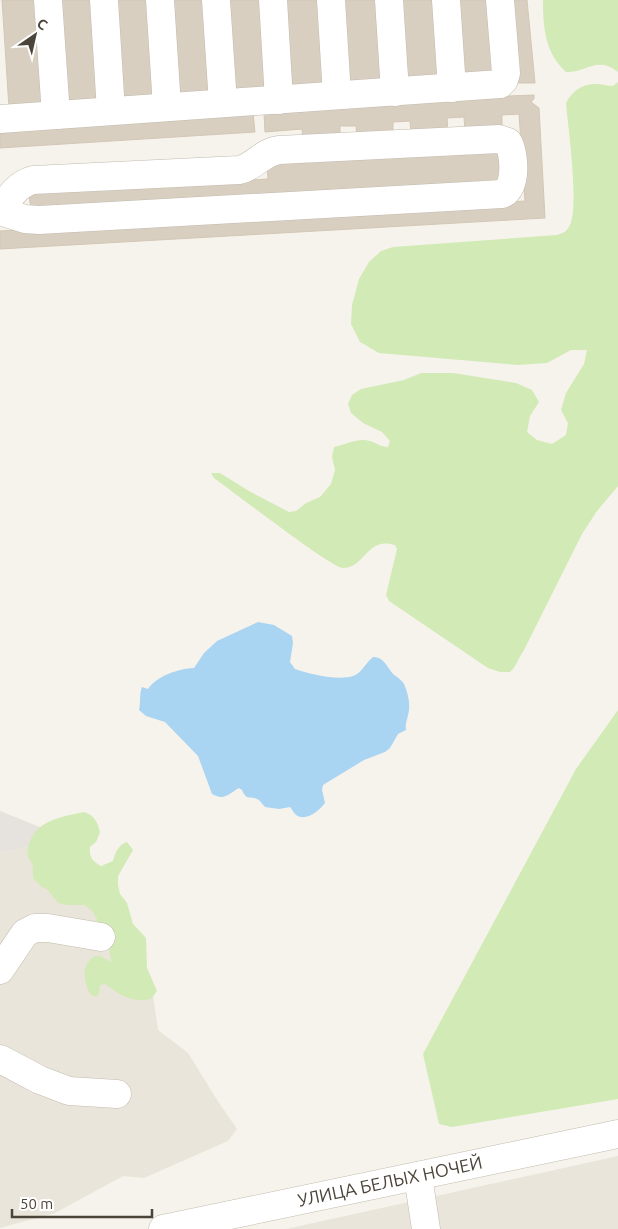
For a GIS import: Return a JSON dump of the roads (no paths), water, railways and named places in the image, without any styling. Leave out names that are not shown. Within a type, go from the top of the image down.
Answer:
[{"type":"street","points":[[48,0],[56,115]]},
{"type":"street","points":[[104,0],[111,111]]},
{"type":"street","points":[[160,0],[167,107]]},
{"type":"street","points":[[216,0],[223,103]]},
{"type":"street","points":[[273,0],[279,100]]},
{"type":"street","points":[[331,0],[337,95]]},
{"type":"street","points":[[389,0],[395,92]]},
{"type":"street","points":[[446,0],[452,88]]},
{"type":"street","points":[[0,119],[500,84],[504,80],[506,73],[500,0]]},
{"type":"street","points":[[499,139],[508,142],[511,149],[512,185],[502,194],[39,220],[0,211],[16,189],[24,183],[33,180],[240,170],[253,166],[267,153],[279,150],[499,139]]},
{"type":"street","points":[[0,970],[25,933],[35,928],[48,928],[101,937]]},
{"type":"street","points":[[0,1059],[40,1080],[69,1091],[117,1094]]},
{"type":"street","name":"УЛИЦА БЕЛЫХ НОЧЕЙ","points":[[163,1229],[618,1134]]},
{"type":"street","points":[[418,1176],[426,1229]]},
{"type":"water","points":[[258,622],[274,625],[292,636],[293,643],[290,662],[295,669],[324,676],[347,677],[356,675],[370,659],[376,657],[383,661],[391,672],[403,682],[408,695],[409,711],[406,730],[398,734],[390,748],[385,752],[364,760],[323,785],[322,790],[325,803],[316,812],[307,817],[295,814],[290,807],[279,809],[265,807],[259,800],[247,797],[239,788],[223,797],[212,794],[198,756],[165,722],[146,716],[139,710],[142,687],[148,689],[163,676],[194,668],[204,653],[217,641]]}]
